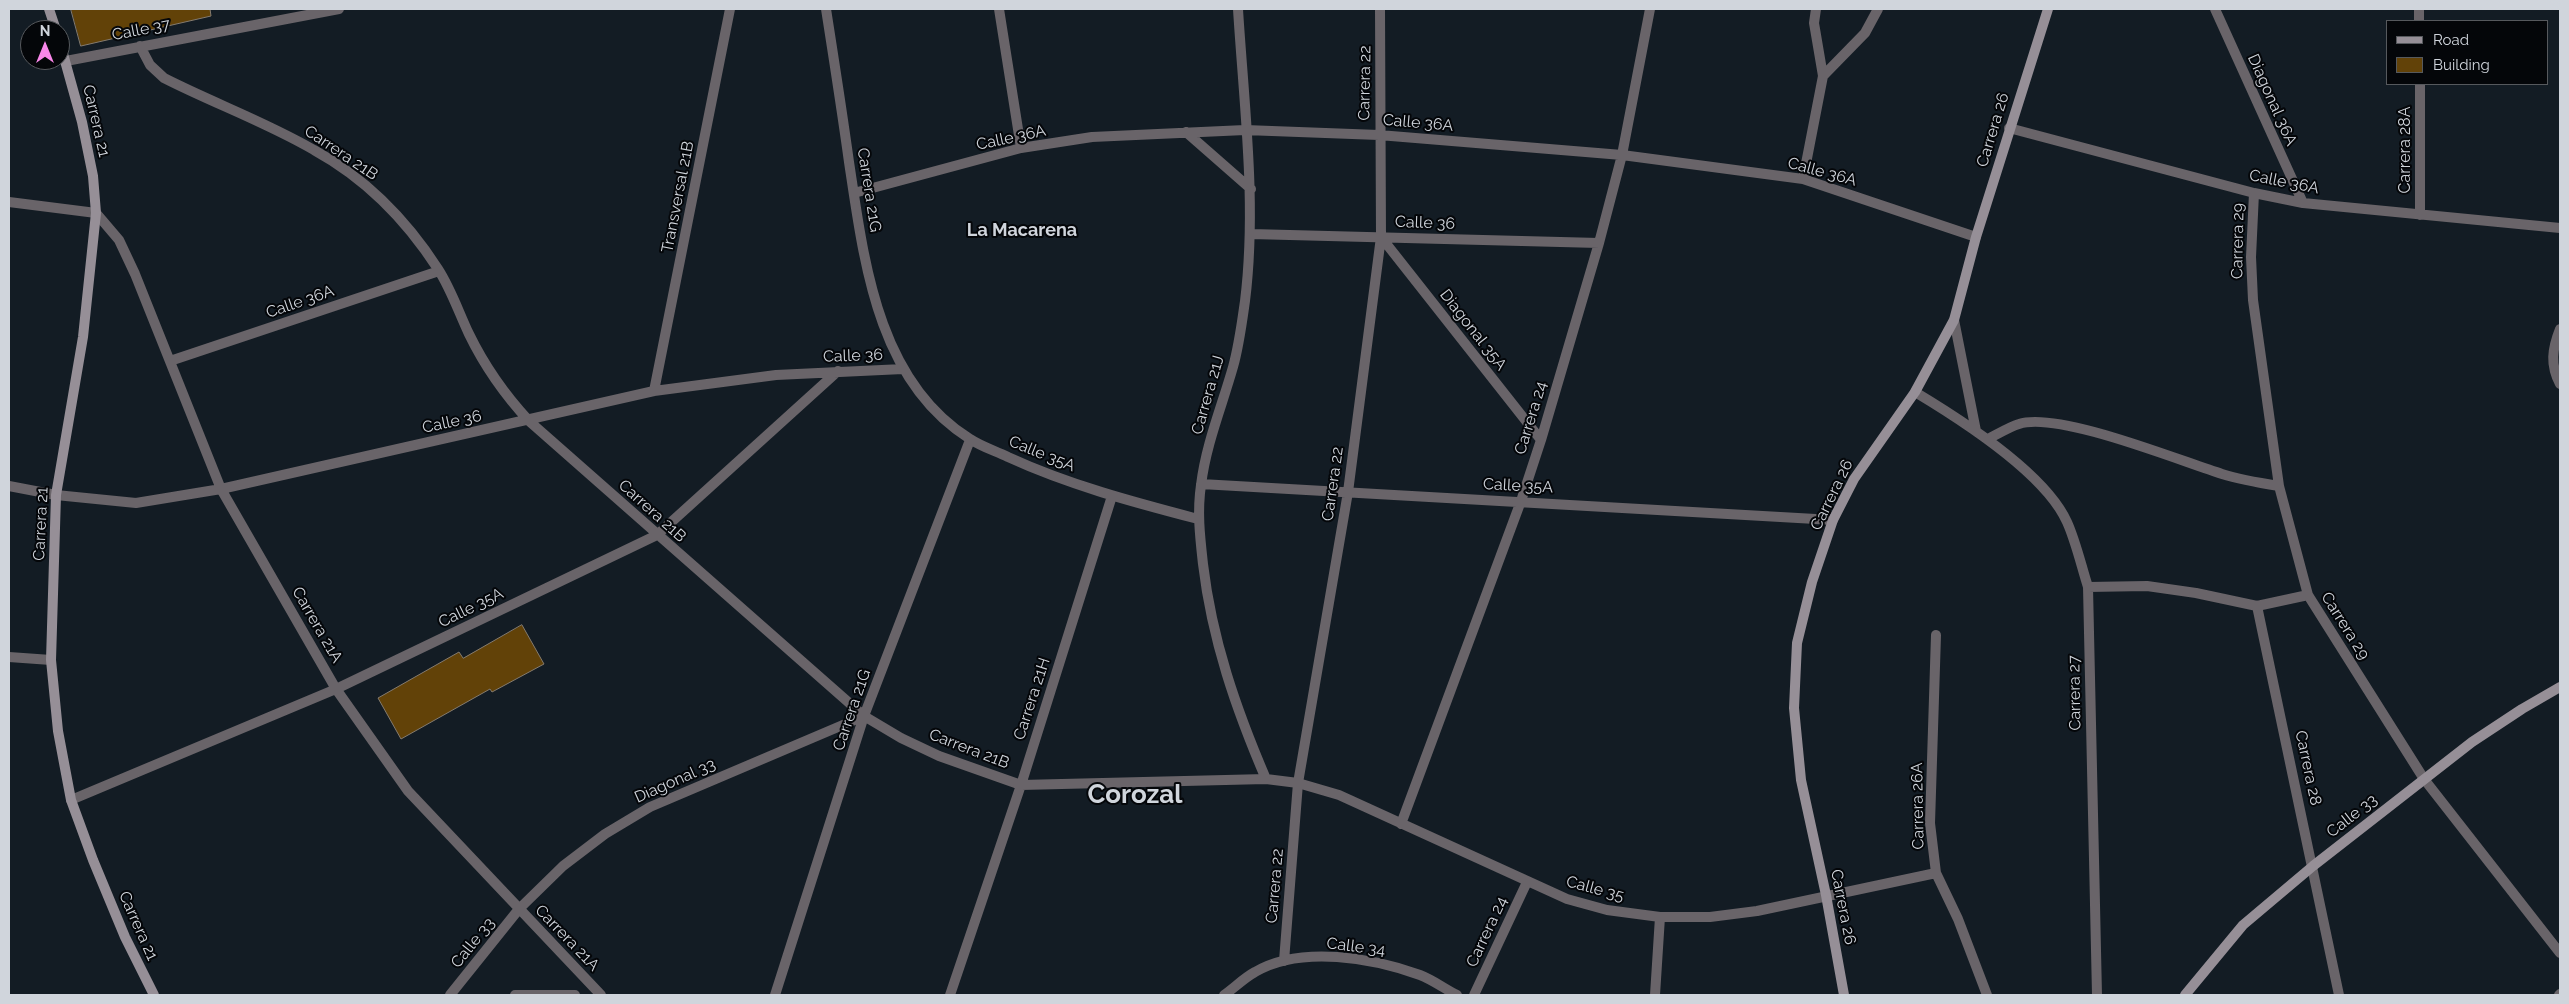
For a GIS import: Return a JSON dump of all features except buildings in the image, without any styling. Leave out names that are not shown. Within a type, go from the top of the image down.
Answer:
[{"type":"street","name":"Calle 37","points":[[70,60],[309,11],[340,9]]},
{"type":"street","name":"Transversal 21B","points":[[654,391],[730,9]]},
{"type":"street","name":"Carrera 21G","points":[[826,9],[865,261],[882,320],[903,369]]},
{"type":"street","points":[[1000,9],[1022,148]]},
{"type":"street","name":"Carrera 21J","points":[[1238,9],[1245,130],[1251,189],[1251,234],[1245,301],[1233,366],[1216,418],[1201,484],[1198,518],[1208,606],[1220,656],[1240,718],[1266,779]]},
{"type":"street","name":"Carrera 22","points":[[1284,961],[1298,782],[1348,492],[1381,237],[1379,135],[1380,9]]},
{"type":"street","name":"Carrera 24","points":[[1401,824],[1521,501],[1541,440],[1599,243],[1622,155],[1650,9]]},
{"type":"street","points":[[1803,178],[1823,76],[1814,23],[1816,9]]},
{"type":"street","points":[[1823,76],[1865,33],[1878,9]]},
{"type":"street","name":"Carrera 26","points":[[1844,995],[1826,895],[1801,780],[1794,708],[1797,644],[1812,582],[1833,520],[1854,478],[1915,392],[1954,320],[1976,237],[2048,9]]},
{"type":"street","name":"Diagonal 36A","points":[[2215,9],[2303,203]]},
{"type":"street","name":"Carrera 21B","points":[[140,46],[150,65],[164,78],[315,150],[352,174],[380,198],[409,229],[439,271],[484,364],[502,392],[529,420],[657,535],[864,716],[901,738],[939,756],[1021,785],[1266,779]]},
{"type":"street","name":"Carrera 21","points":[[68,70],[93,176],[96,213],[83,337],[56,495],[51,660],[58,731],[71,800],[121,928],[154,995]]},
{"type":"street","name":"Carrera 28A","points":[[2420,85],[2420,215]]},
{"type":"street","name":"Calle 36A","points":[[2009,128],[2254,193],[2303,203],[2560,228]]},
{"type":"street","name":"Calle 36A","points":[[854,193],[1022,148],[1092,138],[1245,130],[1379,135],[1622,155],[1803,178],[1976,237]]},
{"type":"street","points":[[1186,132],[1251,189]]},
{"type":"street","name":"Carrera 29","points":[[2254,193],[2251,257],[2253,300],[2279,486],[2308,595],[2424,779],[2560,953]]},
{"type":"street","points":[[9,202],[96,213]]},
{"type":"street","name":"Carrera 21A","points":[[96,213],[118,240],[170,361],[221,489],[336,689],[408,791],[601,995]]},
{"type":"street","name":"Calle 36","points":[[1251,234],[1599,243]]},
{"type":"street","name":"Diagonal 35A","points":[[1381,237],[1541,440]]},
{"type":"street","name":"Calle 36A","points":[[170,361],[439,271]]},
{"type":"street","points":[[1954,320],[1976,431]]},
{"type":"street","points":[[2560,329],[2552,356],[2554,371],[2560,384]]},
{"type":"street","name":"Calle 36","points":[[9,486],[56,495],[136,503],[221,489],[654,391],[776,375],[903,369]]},
{"type":"street","name":"Calle 35A","points":[[903,369],[918,392],[939,415],[970,440],[1039,471],[1112,496],[1198,518]]},
{"type":"street","name":"Calle 35A","points":[[71,800],[336,689],[657,535],[838,371]]},
{"type":"street","name":"Carrera 27","points":[[1915,392],[1988,439],[2047,492],[2066,520],[2088,587],[2097,995]]},
{"type":"street","points":[[1988,439],[2020,423],[2046,423],[2076,428],[2121,440],[2225,475],[2279,486]]},
{"type":"street","name":"Carrera 21G","points":[[774,995],[864,716],[970,440]]},
{"type":"street","name":"Calle 35A","points":[[1201,484],[1833,520]]},
{"type":"street","name":"Carrera 21H","points":[[950,995],[1021,785],[1112,496]]},
{"type":"street","points":[[2088,587],[2147,586],[2196,593],[2258,606],[2308,595]]},
{"type":"street","name":"Carrera 28","points":[[2258,606],[2339,995]]},
{"type":"street","name":"Carrera 26A","points":[[1936,635],[1930,823],[1936,873],[1958,919],[1987,995]]},
{"type":"street","points":[[9,657],[51,660]]},
{"type":"street","name":"Calle 33","points":[[2185,995],[2243,925],[2313,866],[2472,742],[2560,687]]},
{"type":"street","name":"Diagonal 33","points":[[519,909],[570,861],[605,834],[650,807],[864,716]]},
{"type":"street","name":"Calle 35","points":[[1266,779],[1298,782],[1339,795],[1527,882],[1567,899],[1608,910],[1660,917],[1710,916],[1757,911],[1936,873]]},
{"type":"street","name":"Carrera 24","points":[[1474,995],[1527,882]]},
{"type":"street","name":"Calle 33","points":[[450,995],[519,909]]},
{"type":"street","points":[[1655,995],[1660,917]]},
{"type":"street","name":"Calle 34","points":[[1224,995],[1256,972],[1284,961],[1326,956],[1376,962],[1421,976],[1458,995]]},
{"type":"street","points":[[515,995],[575,995]]},
{"type":"district","name":"La Macarena","points":[[1022,231]]},
{"type":"district","name":"Corozal","points":[[1135,795]]}]
